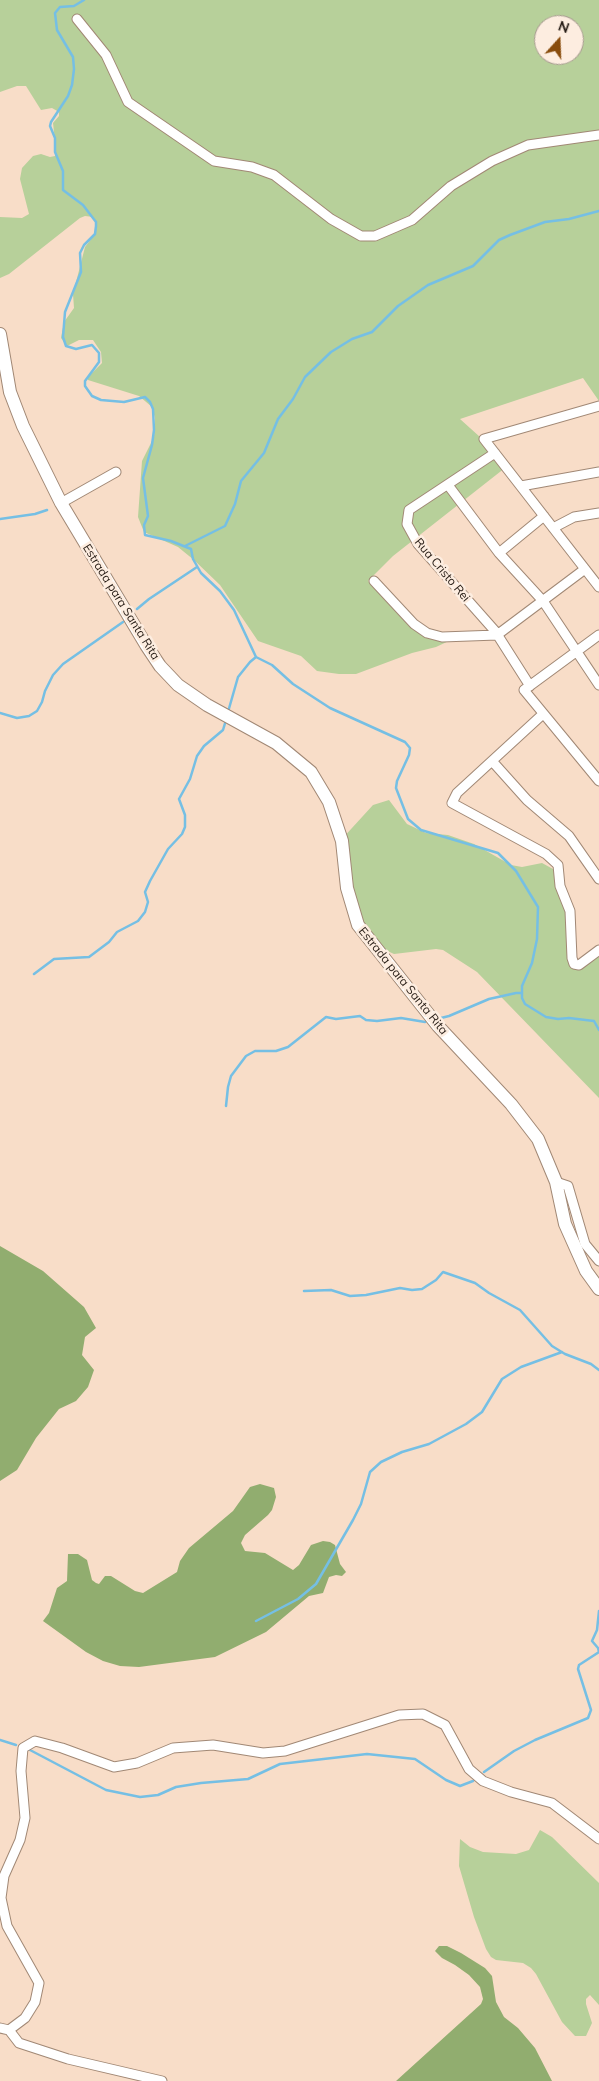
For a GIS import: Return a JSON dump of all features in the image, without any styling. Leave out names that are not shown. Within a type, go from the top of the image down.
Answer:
[{"type":"main road","name":"Estrada para Santa Rita","points":[[0,334],[10,392],[23,426],[62,504],[146,645],[160,666],[178,685],[207,706],[276,744],[311,772],[330,802],[342,841],[347,888],[358,925],[438,1026],[512,1104],[538,1139],[556,1182],[565,1224],[586,1271],[599,1289]]},
{"type":"street","points":[[77,19],[106,55],[128,102],[214,161],[252,167],[274,175],[331,219],[361,236],[375,236],[412,220],[451,186],[492,161],[528,145],[599,135]]},
{"type":"street","points":[[599,406],[484,439],[599,587]]},
{"type":"street","name":"Rua Cristo Rei","points":[[495,453],[409,510],[406,524],[418,544],[497,635],[543,714],[599,781]]},
{"type":"street","points":[[62,504],[116,472]]},
{"type":"street","points":[[520,486],[599,472]]},
{"type":"street","points":[[448,485],[499,553],[543,601],[599,685]]},
{"type":"street","points":[[553,528],[574,517],[599,512]]},
{"type":"street","points":[[499,553],[544,516]]},
{"type":"street","points":[[374,581],[414,624],[427,633],[442,637],[497,635],[585,569]]},
{"type":"street","points":[[527,688],[599,636]]},
{"type":"street","points":[[543,714],[457,793],[452,803],[546,854],[558,864],[560,886],[570,911],[572,958],[574,964],[579,965],[599,950]]},
{"type":"street","points":[[492,761],[527,800],[569,836],[599,879]]},
{"type":"street","points":[[556,1182],[568,1186],[585,1244],[599,1261]]},
{"type":"street","points":[[162,2081],[68,2058],[19,2043],[4,2029],[25,2018],[35,2002],[39,1983],[8,1926],[0,1898],[4,1876],[20,1840],[25,1818],[21,1771],[23,1748],[34,1741],[62,1748],[114,1767],[137,1763],[173,1748],[213,1745],[263,1753],[286,1751],[398,1715],[423,1714],[445,1725],[469,1769],[483,1781],[510,1792],[552,1804],[599,1839]]},
{"type":"green space","points":[[0,0],[599,0],[599,401],[583,378],[460,419],[510,464],[393,556],[368,581],[424,627],[453,635],[453,639],[436,647],[412,653],[356,674],[317,671],[301,656],[258,641],[220,585],[194,560],[178,547],[144,532],[138,517],[142,461],[154,437],[155,418],[152,407],[139,396],[88,380],[88,377],[102,363],[101,352],[93,340],[79,340],[67,346],[61,338],[64,322],[74,308],[73,294],[85,247],[95,234],[96,221],[93,217],[85,216],[80,218],[9,274],[0,278],[0,217],[22,218],[29,214],[20,179],[22,168],[33,156],[41,154],[50,157],[55,156],[56,150],[53,123],[59,116],[59,112],[52,108],[41,110],[26,86],[17,86],[0,92]]},
{"type":"green space","points":[[389,800],[407,824],[426,833],[448,835],[474,844],[511,865],[522,867],[542,863],[553,869],[559,881],[569,916],[572,964],[599,954],[599,1098],[477,972],[443,950],[436,949],[394,954],[381,948],[361,923],[341,840],[373,805]]},
{"type":"green space","points":[[0,1246],[43,1271],[84,1307],[96,1328],[85,1337],[82,1355],[94,1370],[88,1387],[76,1401],[59,1409],[36,1438],[17,1470],[0,1481]]},
{"type":"green space","points":[[260,1484],[274,1488],[276,1497],[272,1510],[268,1515],[245,1535],[241,1543],[245,1551],[265,1553],[293,1570],[299,1565],[311,1545],[323,1541],[330,1542],[335,1545],[340,1564],[346,1572],[342,1576],[329,1577],[323,1593],[309,1596],[266,1632],[215,1657],[139,1667],[120,1666],[103,1661],[86,1652],[43,1621],[49,1613],[57,1588],[67,1581],[68,1554],[78,1554],[87,1560],[92,1580],[96,1583],[99,1584],[105,1576],[111,1576],[135,1591],[143,1593],[177,1572],[180,1561],[189,1548],[233,1511],[250,1487]]},
{"type":"green space","points":[[540,1830],[552,1837],[599,1883],[599,2005],[590,1995],[586,1999],[592,2023],[586,2036],[575,2036],[562,2022],[531,1968],[523,1963],[496,1960],[491,1957],[474,1917],[459,1866],[460,1839],[470,1847],[483,1852],[516,1854],[529,1850]]},
{"type":"green space","points":[[439,1946],[447,1946],[461,1953],[485,1968],[492,1976],[496,2002],[504,2017],[518,2028],[535,2048],[552,2081],[396,2081],[481,2004],[483,1999],[480,1987],[469,1975],[442,1958],[435,1951]]},
{"type":"waterway","points":[[84,0],[74,6],[60,7],[55,13],[57,30],[73,57],[74,69],[72,85],[68,96],[50,126],[55,138],[55,152],[63,171],[63,190],[83,205],[96,222],[95,234],[84,245],[80,253],[81,272],[65,312],[63,337],[66,346],[76,349],[92,345],[99,353],[99,362],[85,381],[85,386],[92,396],[101,400],[124,402],[145,397],[153,409],[154,430],[152,445],[143,478],[148,516],[144,525],[145,535],[171,541],[191,549],[193,559],[201,573],[220,591],[234,610],[256,657],[272,665],[293,684],[330,708],[405,742],[410,748],[409,755],[397,781],[396,788],[408,819],[421,830],[498,853],[516,871],[538,907],[537,939],[532,963],[522,986],[522,998],[525,1004],[546,1017],[594,1021],[599,1030]]},
{"type":"waterway","points":[[185,546],[225,526],[235,504],[241,481],[264,453],[278,419],[293,399],[305,377],[331,352],[352,339],[372,332],[398,306],[428,285],[473,266],[499,240],[545,222],[569,219],[599,211]]},
{"type":"waterway","points":[[0,519],[35,514],[47,510]]},
{"type":"waterway","points":[[137,609],[197,567]]},
{"type":"waterway","points":[[0,713],[17,718],[29,716],[37,711],[53,675],[63,664],[123,622]]},
{"type":"waterway","points":[[228,712],[238,677],[256,657]]},
{"type":"waterway","points":[[34,974],[54,959],[89,957],[109,942],[117,932],[138,921],[145,912],[148,902],[145,892],[150,881],[168,849],[182,834],[185,827],[185,815],[179,799],[190,779],[197,756],[204,746],[223,730],[226,720]]},
{"type":"waterway","points":[[441,1018],[489,999],[522,993]]},
{"type":"waterway","points":[[226,1106],[231,1076],[246,1056],[255,1051],[276,1051],[288,1047],[326,1017],[336,1019],[360,1016],[366,1020],[377,1021],[401,1018],[425,1022]]},
{"type":"waterway","points":[[304,1291],[331,1290],[350,1296],[366,1295],[400,1288],[422,1289],[436,1280],[443,1272],[475,1283],[520,1310],[552,1346],[565,1354],[591,1364],[599,1370]]},
{"type":"waterway","points":[[256,1621],[298,1599],[316,1584],[361,1504],[370,1472],[381,1462],[402,1452],[429,1444],[466,1424],[482,1412],[502,1379],[521,1367],[562,1352]]},
{"type":"waterway","points":[[484,1772],[514,1751],[535,1740],[588,1718],[591,1710],[578,1669],[579,1665],[599,1652],[592,1641],[597,1630],[599,1611]]},
{"type":"waterway","points":[[0,1740],[16,1745]]},
{"type":"waterway","points":[[30,1750],[106,1790],[140,1797],[158,1795],[176,1787],[248,1779],[280,1764],[367,1754],[415,1759],[446,1780],[460,1786],[473,1781]]}]
